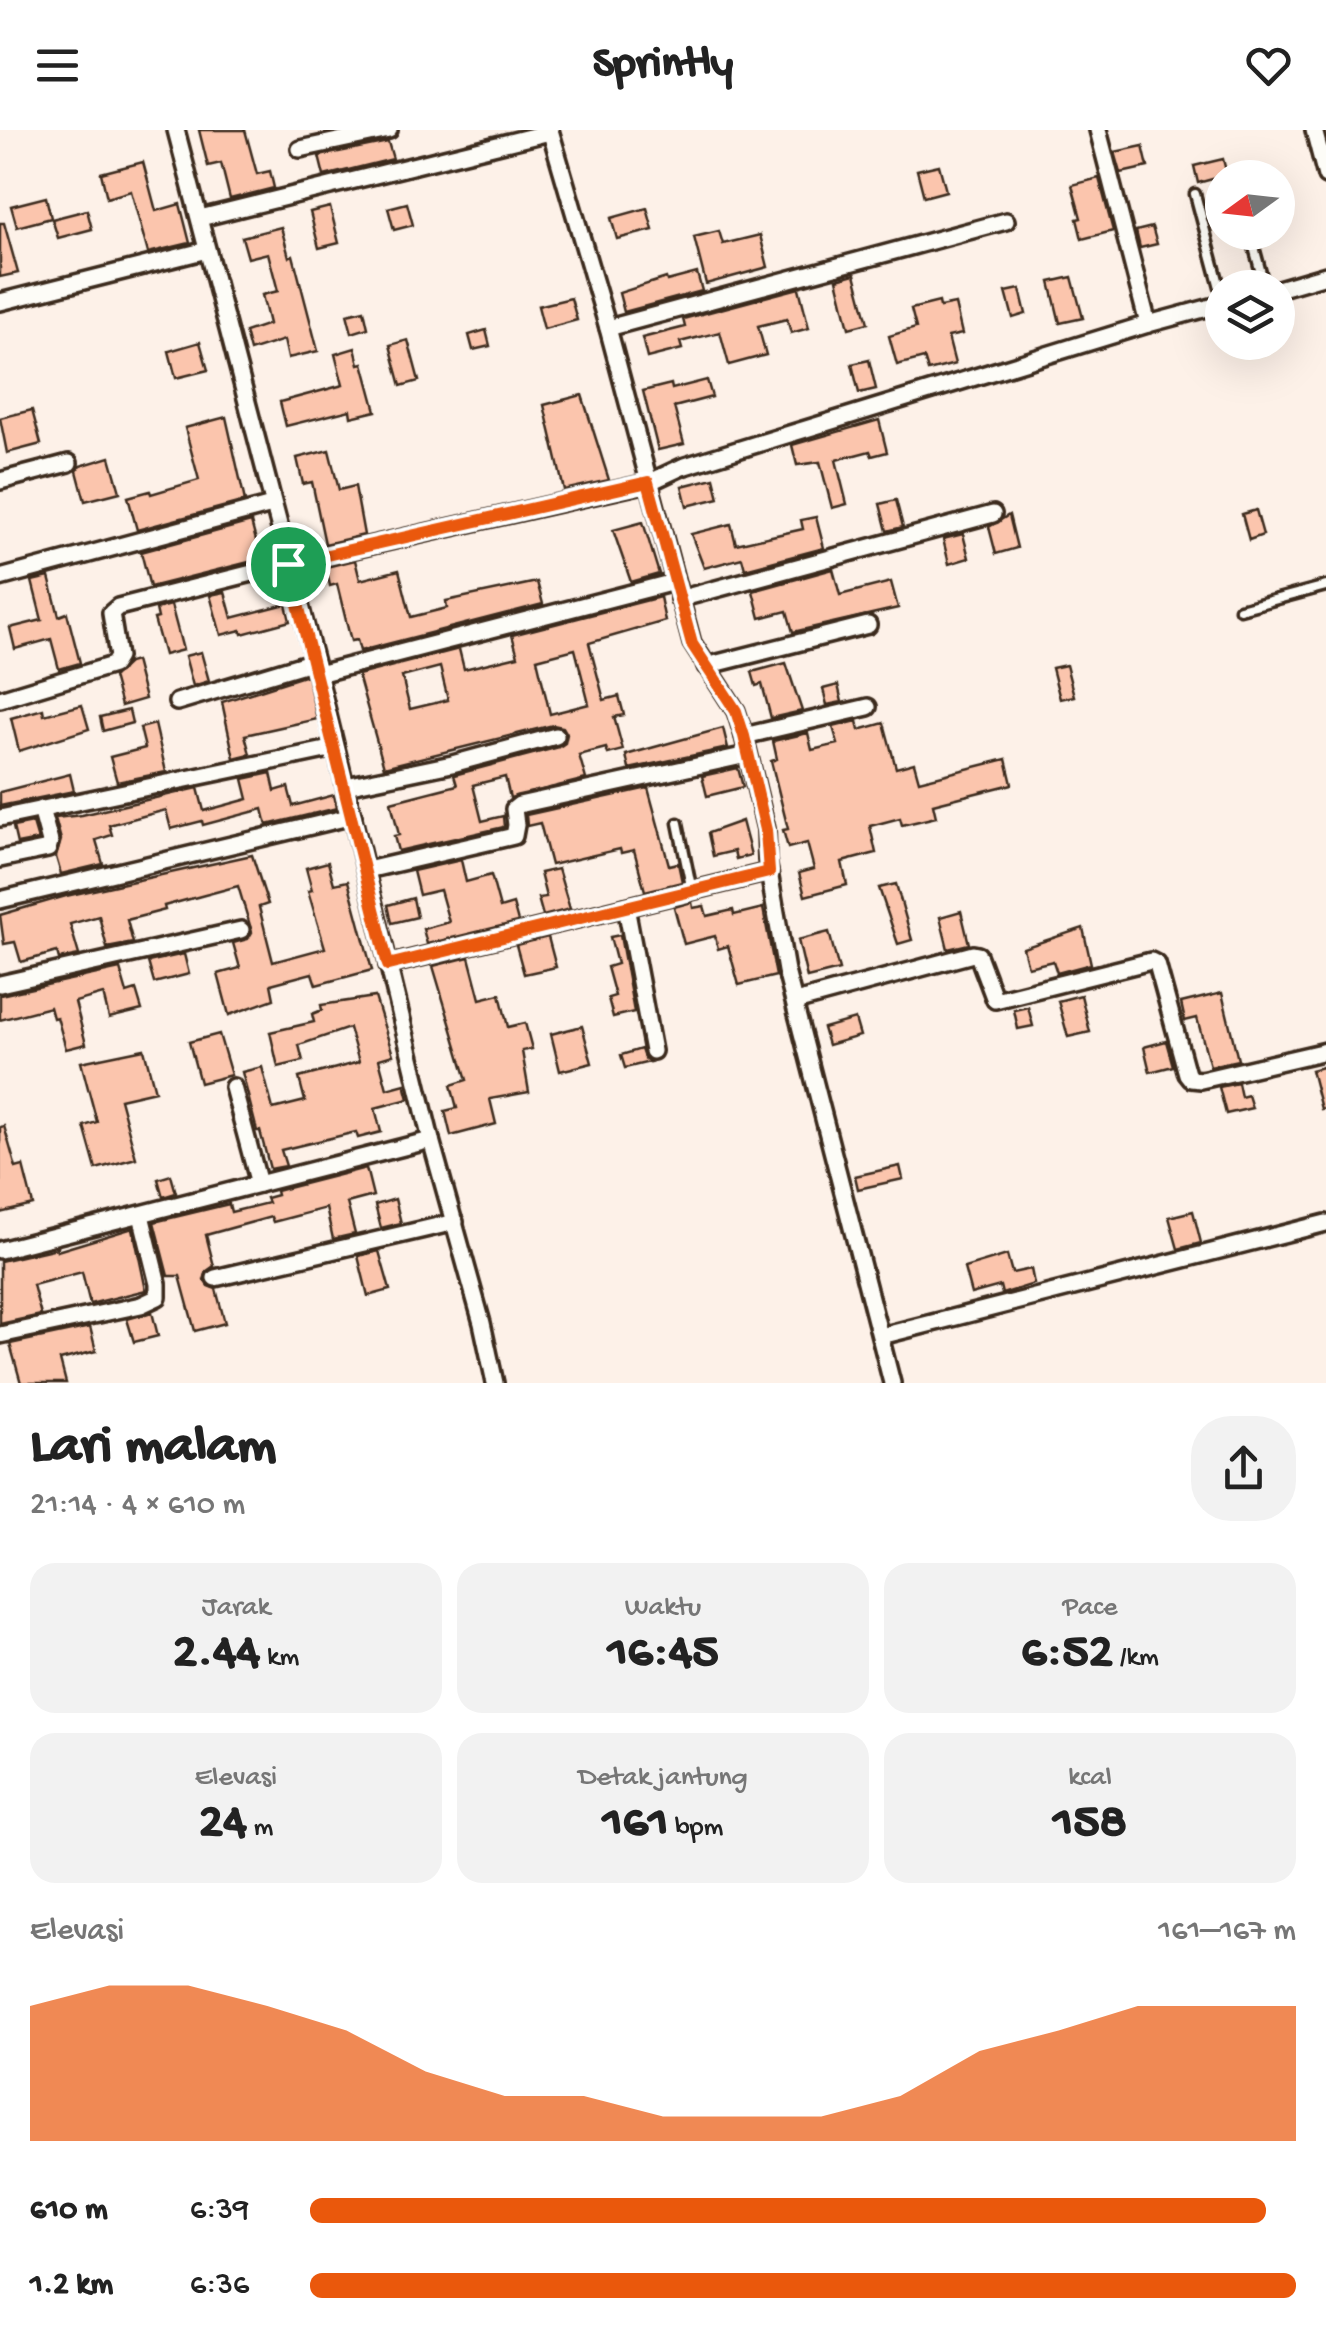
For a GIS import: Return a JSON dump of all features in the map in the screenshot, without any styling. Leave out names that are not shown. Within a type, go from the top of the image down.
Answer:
[{"type":"street","points":[[176,130],[496,1383]]},
{"type":"street","points":[[300,149],[389,130]]},
{"type":"street","points":[[1098,130],[1148,324]]},
{"type":"street","points":[[1314,130],[1326,176]]},
{"type":"street","points":[[200,218],[550,131],[608,328],[692,644],[736,711],[744,736],[766,830],[769,872],[795,1002],[892,1383]]},
{"type":"street","points":[[608,328],[1006,221]]},
{"type":"street","points":[[0,302],[207,250]]},
{"type":"street","points":[[1295,284],[1326,275]]},
{"type":"street","points":[[0,699],[113,665],[118,657],[111,613],[118,607],[648,482],[682,467],[1205,309]]},
{"type":"street","points":[[0,481],[69,463]]},
{"type":"street","points":[[0,578],[272,505]]},
{"type":"street","points":[[678,599],[993,514]]},
{"type":"street","points":[[176,702],[674,582]]},
{"type":"street","points":[[706,666],[868,625]]},
{"type":"street","points":[[744,736],[868,708]]},
{"type":"street","points":[[346,786],[452,764],[556,736]]},
{"type":"street","points":[[0,818],[335,748]]},
{"type":"street","points":[[367,870],[514,836],[514,809],[519,805],[747,755]]},
{"type":"street","points":[[0,860],[48,849],[50,842],[41,810]]},
{"type":"street","points":[[0,900],[353,816]]},
{"type":"street","points":[[388,965],[769,872]]},
{"type":"street","points":[[626,907],[653,1051]]},
{"type":"street","points":[[0,984],[241,930]]},
{"type":"street","points":[[795,1002],[973,954],[978,956],[996,1000],[1151,960],[1157,964],[1187,1074],[1192,1079],[1326,1051]]},
{"type":"street","points":[[233,1087],[259,1184]]},
{"type":"street","points":[[0,1250],[431,1140]]},
{"type":"street","points":[[0,1336],[152,1302],[160,1292],[141,1215]]},
{"type":"street","points":[[215,1278],[455,1222]]},
{"type":"street","points":[[881,1336],[1326,1222]]},
{"type":"lane","points":[[1196,194],[1216,270]]},
{"type":"lane","points":[[1240,609],[1326,586]]},
{"type":"lane","points":[[678,823],[692,891]]},
{"type":"building","points":[[199,130],[245,130],[257,174],[270,171],[274,188],[230,199],[221,163],[208,166]]},
{"type":"building","points":[[388,142],[393,159],[324,176],[319,156]]},
{"type":"building","points":[[1143,146],[1148,167],[1121,173],[1115,152]]},
{"type":"building","points":[[143,162],[156,211],[180,204],[190,243],[148,253],[131,191],[107,198],[101,173]]},
{"type":"building","points":[[1205,163],[1205,181],[1198,183],[1194,166]]},
{"type":"building","points":[[939,165],[946,191],[924,197],[917,170]]},
{"type":"building","points":[[1099,178],[1113,231],[1082,239],[1072,185]]},
{"type":"building","points":[[46,197],[51,218],[17,227],[11,206]]},
{"type":"building","points":[[407,203],[413,225],[394,230],[388,208]]},
{"type":"building","points":[[330,207],[339,243],[319,248],[310,212]]},
{"type":"building","points":[[647,208],[653,230],[617,239],[611,218]]},
{"type":"building","points":[[87,210],[92,229],[58,238],[52,219]]},
{"type":"building","points":[[0,223],[4,223],[18,273],[0,277]]},
{"type":"building","points":[[281,227],[289,257],[293,255],[318,351],[288,358],[284,340],[250,351],[245,332],[269,324],[262,295],[278,291],[268,253],[248,258],[242,237]]},
{"type":"building","points":[[1152,227],[1157,244],[1140,248],[1136,231]]},
{"type":"building","points":[[719,231],[723,244],[760,235],[768,267],[706,284],[694,237]]},
{"type":"building","points":[[697,273],[702,291],[624,312],[619,293]]},
{"type":"building","points":[[855,274],[868,323],[849,328],[837,279]]},
{"type":"building","points":[[1072,277],[1083,318],[1060,323],[1050,282]]},
{"type":"building","points":[[799,288],[809,328],[791,333],[787,319],[758,326],[766,355],[729,365],[720,332],[680,342],[682,349],[647,358],[642,338],[685,327],[683,319]]},
{"type":"building","points":[[1020,289],[1026,314],[1013,318],[1006,292]]},
{"type":"building","points":[[571,298],[577,320],[544,329],[538,306]]},
{"type":"building","points":[[939,302],[940,307],[955,304],[962,334],[948,337],[955,364],[928,371],[924,358],[897,365],[889,336],[916,328],[911,309]]},
{"type":"building","points":[[364,310],[368,328],[352,333],[347,314]]},
{"type":"building","points":[[486,330],[490,346],[473,350],[469,335]]},
{"type":"building","points":[[408,340],[419,381],[401,386],[390,345]]},
{"type":"building","points":[[200,342],[208,370],[176,378],[169,351]]},
{"type":"building","points":[[355,348],[376,411],[351,417],[350,410],[286,426],[280,402],[343,385],[335,354]]},
{"type":"building","points":[[869,360],[876,389],[859,393],[852,364]]},
{"type":"building","points":[[707,380],[712,397],[674,407],[684,444],[658,450],[643,391]]},
{"type":"building","points":[[582,395],[609,480],[564,490],[544,405]]},
{"type":"building","points":[[32,410],[41,444],[7,453],[0,418]]},
{"type":"building","points":[[226,417],[245,501],[137,530],[128,497],[199,480],[185,428]]},
{"type":"building","points":[[879,420],[887,452],[872,456],[870,451],[836,460],[847,504],[832,508],[820,462],[797,465],[792,445]]},
{"type":"building","points":[[329,450],[339,490],[355,486],[364,535],[325,544],[312,482],[303,484],[297,458]]},
{"type":"building","points":[[110,457],[120,492],[85,501],[77,471],[80,466]]},
{"type":"building","points":[[714,478],[719,498],[687,506],[682,486]]},
{"type":"building","points":[[896,500],[903,527],[887,531],[880,504]]},
{"type":"building","points":[[1256,510],[1263,535],[1249,540],[1242,514]]},
{"type":"building","points":[[1009,515],[1017,548],[996,554],[989,527]]},
{"type":"building","points":[[816,517],[824,548],[745,569],[742,558],[704,568],[691,534],[731,524],[736,544],[803,529],[801,520]]},
{"type":"building","points":[[251,522],[261,559],[150,587],[141,552]]},
{"type":"building","points":[[643,522],[659,574],[631,582],[613,530]]},
{"type":"building","points":[[963,534],[969,558],[949,564],[943,539]]},
{"type":"building","points":[[355,560],[360,580],[399,570],[411,617],[447,608],[446,601],[537,582],[543,604],[360,651],[357,640],[351,641],[337,584],[330,586],[326,567]]},
{"type":"building","points":[[833,569],[840,595],[891,582],[898,608],[793,632],[787,611],[760,618],[753,591]]},
{"type":"building","points":[[49,577],[59,616],[67,613],[80,663],[59,669],[51,639],[15,649],[10,628],[42,620],[32,581]]},
{"type":"building","points":[[225,592],[232,618],[286,604],[290,621],[242,634],[241,630],[221,635],[210,595]]},
{"type":"building","points":[[660,597],[665,621],[589,643],[604,700],[619,696],[624,715],[614,717],[623,750],[608,754],[606,748],[579,755],[586,779],[510,798],[505,777],[473,785],[482,821],[503,816],[504,827],[398,851],[394,836],[399,835],[391,802],[457,785],[454,775],[559,747],[565,743],[567,734],[563,727],[553,725],[384,767],[358,675],[459,649],[464,669],[518,656],[512,635]],"holes":[[[575,649],[589,704],[550,714],[537,659]],[[440,667],[448,700],[410,709],[402,677]]]},
{"type":"building","points":[[171,605],[183,650],[164,655],[154,619],[158,618],[156,609]]},
{"type":"building","points":[[201,652],[209,681],[193,686],[185,656]]},
{"type":"building","points":[[135,661],[145,699],[121,706],[113,677]]},
{"type":"building","points":[[786,663],[802,711],[771,718],[762,684],[756,686],[752,672]]},
{"type":"building","points":[[1066,665],[1074,696],[1060,699],[1052,668]]},
{"type":"building","points":[[307,675],[317,719],[245,735],[250,754],[234,758],[222,702]]},
{"type":"building","points":[[838,685],[842,702],[827,705],[823,689]]},
{"type":"building","points":[[82,705],[89,729],[19,751],[11,718],[43,709],[44,715]]},
{"type":"building","points":[[129,710],[132,723],[103,731],[100,717]]},
{"type":"building","points":[[857,721],[859,730],[884,723],[896,768],[914,763],[919,781],[1006,759],[1012,784],[933,804],[936,817],[902,825],[900,818],[870,826],[876,853],[842,862],[847,885],[805,896],[799,873],[814,869],[807,843],[788,848],[783,830],[788,829],[771,761],[777,759],[773,741],[808,733],[812,750],[838,744],[833,727]]},
{"type":"building","points":[[155,724],[166,772],[117,782],[110,757],[145,748],[140,728]]},
{"type":"building","points":[[723,728],[728,748],[629,769],[626,755]]},
{"type":"building","points":[[738,768],[743,787],[707,796],[702,776]]},
{"type":"building","points":[[271,773],[275,791],[288,787],[293,806],[334,795],[337,808],[267,825],[263,809],[171,829],[166,810],[109,825],[112,835],[96,840],[103,864],[61,874],[56,857],[61,840],[55,818],[198,788],[204,811],[248,799],[243,779]]},
{"type":"building","points":[[70,774],[74,791],[0,806],[0,792]]},
{"type":"building","points":[[648,788],[669,865],[678,863],[682,882],[645,891],[634,850],[621,853],[620,849],[551,865],[540,823],[527,826],[526,815]]},
{"type":"building","points":[[742,821],[751,855],[736,859],[734,851],[713,856],[708,833]]},
{"type":"building","points":[[33,823],[38,840],[17,844],[13,827]]},
{"type":"building","points":[[252,855],[268,904],[259,907],[273,962],[325,948],[308,891],[312,890],[306,868],[328,862],[334,884],[348,881],[372,970],[316,985],[312,973],[271,984],[274,999],[229,1015],[218,974],[240,968],[233,943],[248,939],[252,932],[238,886],[127,920],[133,943],[107,948],[99,916],[70,924],[79,955],[59,959],[57,952],[21,962],[15,942],[4,944],[0,915],[66,896]]},
{"type":"building","points":[[461,860],[466,882],[491,875],[500,908],[513,904],[518,922],[427,944],[423,929],[449,922],[440,890],[419,895],[413,871]]},
{"type":"building","points":[[558,869],[570,909],[543,916],[538,898],[546,897],[540,873]]},
{"type":"building","points":[[896,884],[912,940],[898,944],[879,888]]},
{"type":"building","points":[[413,898],[417,917],[392,923],[388,905]]},
{"type":"building","points":[[692,902],[693,908],[704,906],[707,916],[763,908],[776,976],[739,985],[728,946],[718,949],[715,936],[684,944],[674,907]]},
{"type":"building","points":[[961,911],[969,944],[948,949],[940,917]]},
{"type":"building","points":[[1083,928],[1091,964],[1057,973],[1053,961],[1028,967],[1023,948]]},
{"type":"building","points":[[829,932],[839,970],[807,978],[798,940]]},
{"type":"building","points":[[620,935],[634,1012],[613,1017],[608,998],[615,996],[607,967],[617,964],[610,937]]},
{"type":"building","points":[[548,937],[556,967],[524,974],[516,945]]},
{"type":"building","points":[[184,954],[189,974],[154,983],[148,962]]},
{"type":"building","points":[[469,957],[480,999],[500,994],[508,1027],[525,1023],[532,1049],[522,1051],[529,1092],[490,1099],[496,1124],[451,1136],[445,1111],[457,1108],[451,1085],[467,1080],[433,966]]},
{"type":"building","points":[[120,969],[127,993],[136,990],[142,1010],[109,1018],[103,994],[75,1002],[86,1044],[66,1049],[50,1007],[0,1020],[0,995]]},
{"type":"building","points":[[1222,993],[1238,1060],[1210,1066],[1197,1018],[1185,1021],[1181,1003]]},
{"type":"building","points":[[1081,995],[1090,1032],[1068,1037],[1058,1001]]},
{"type":"building","points":[[375,997],[393,1055],[379,1059],[387,1089],[405,1084],[409,1099],[375,1108],[381,1132],[358,1138],[356,1132],[281,1150],[286,1166],[270,1169],[242,1072],[262,1067],[273,1109],[305,1101],[299,1078],[359,1062],[349,1028],[299,1045],[303,1061],[278,1067],[270,1032],[314,1022],[312,1014],[322,1010],[321,1005]]},
{"type":"building","points":[[1028,1007],[1033,1026],[1018,1029],[1014,1010]]},
{"type":"building","points":[[855,1019],[860,1036],[828,1045],[823,1028]]},
{"type":"building","points":[[582,1026],[592,1063],[560,1071],[551,1034]]},
{"type":"building","points":[[219,1034],[231,1075],[200,1083],[189,1042]]},
{"type":"building","points":[[1166,1041],[1173,1066],[1150,1072],[1144,1047]]},
{"type":"building","points":[[144,1049],[155,1091],[120,1099],[136,1158],[96,1169],[84,1126],[97,1122],[81,1062]]},
{"type":"building","points":[[641,1049],[650,1062],[625,1068],[621,1055]]},
{"type":"building","points":[[1326,1066],[1326,1108],[1321,1109],[1311,1070]]},
{"type":"building","points":[[1238,1083],[1241,1097],[1248,1095],[1252,1108],[1226,1114],[1219,1087]]},
{"type":"building","points":[[4,1126],[16,1168],[23,1166],[33,1205],[0,1213],[0,1127]]},
{"type":"building","points":[[900,1166],[903,1179],[858,1189],[855,1176]]},
{"type":"building","points":[[366,1168],[373,1196],[347,1203],[355,1234],[333,1239],[326,1208],[273,1222],[271,1217],[206,1235],[214,1266],[204,1280],[216,1289],[225,1323],[195,1331],[180,1276],[168,1276],[154,1222],[229,1204],[231,1212],[268,1203],[266,1198],[277,1195],[276,1191]]},
{"type":"building","points":[[171,1175],[176,1193],[163,1197],[158,1179]]},
{"type":"building","points":[[395,1199],[401,1223],[381,1228],[375,1205]]},
{"type":"building","points":[[1193,1211],[1201,1243],[1178,1249],[1169,1217]]},
{"type":"building","points":[[133,1228],[146,1290],[90,1304],[82,1272],[33,1285],[41,1315],[0,1324],[0,1261],[57,1251]]},
{"type":"building","points":[[379,1251],[390,1290],[368,1296],[358,1256]]},
{"type":"building","points":[[1007,1255],[1012,1273],[1031,1269],[1034,1284],[1002,1294],[1000,1286],[971,1294],[964,1268]]},
{"type":"building","points":[[152,1312],[158,1336],[134,1342],[127,1319]]},
{"type":"building","points":[[90,1327],[96,1351],[60,1360],[66,1383],[21,1383],[10,1344]]},
{"type":"route","points":[[648,482],[692,644],[736,711],[744,736],[766,830],[769,872],[388,965],[288,564],[648,482]]}]
